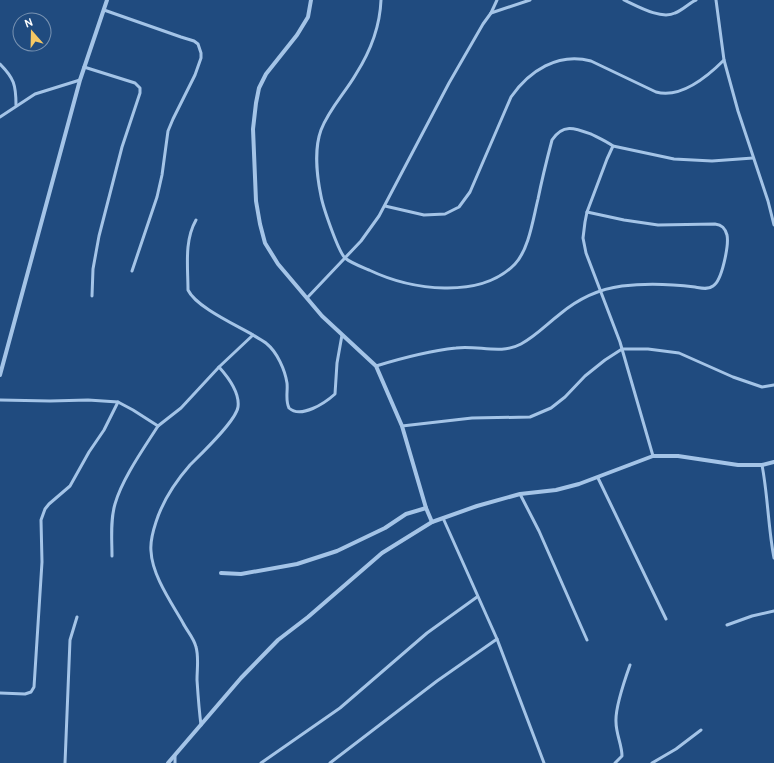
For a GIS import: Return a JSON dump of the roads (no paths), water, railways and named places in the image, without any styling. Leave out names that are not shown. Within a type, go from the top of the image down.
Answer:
[{"type":"street","points":[[0,375],[80,80],[107,0]]},
{"type":"street","points":[[311,0],[308,17],[297,35],[266,74],[259,88],[253,129],[256,201],[260,224],[265,244],[278,264],[322,316],[376,366],[402,426],[426,508],[432,522]]},
{"type":"street","points":[[168,763],[241,678],[278,640],[308,617],[382,553],[432,522],[477,506],[520,494],[556,490],[598,478],[653,456],[678,456],[738,465],[762,465],[774,462]]},
{"type":"street","points":[[221,573],[241,574],[297,564],[337,551],[385,528],[406,514],[426,508]]},
{"type":"lane","points":[[381,0],[380,15],[366,56],[356,74],[336,101],[327,118],[321,130],[317,149],[321,196],[330,226],[345,257],[384,277],[420,286],[458,288],[488,281],[503,273],[515,264],[523,254],[530,231],[552,140],[555,134],[564,129],[572,128],[606,141],[613,146],[674,159],[712,161],[753,158]]},
{"type":"lane","points":[[307,298],[361,241],[385,206],[452,77],[491,13],[497,0]]},
{"type":"lane","points":[[491,13],[530,0]]},
{"type":"lane","points":[[624,0],[663,15],[676,13],[696,0]]},
{"type":"lane","points":[[716,0],[724,60],[738,111],[768,201],[774,225]]},
{"type":"lane","points":[[104,10],[194,41],[198,44],[201,53],[201,58],[195,74],[168,131],[162,175],[157,197],[132,271]]},
{"type":"lane","points":[[385,206],[424,215],[445,214],[459,207],[470,192],[511,97],[532,74],[549,64],[563,59],[581,58],[592,61],[656,92],[666,94],[692,85],[724,60]]},
{"type":"lane","points":[[0,64],[8,71],[14,83],[16,105]]},
{"type":"lane","points":[[84,67],[137,84],[140,90],[137,104],[122,147],[99,236],[93,269],[92,296]]},
{"type":"lane","points":[[0,116],[35,94],[80,80]]},
{"type":"lane","points":[[613,146],[606,159],[587,212],[584,222],[583,238],[586,253],[622,349],[653,456]]},
{"type":"lane","points":[[376,366],[396,359],[457,348],[479,347],[503,350],[511,348],[521,344],[542,330],[561,313],[583,297],[601,290],[622,286],[654,284],[706,288],[712,287],[719,279],[726,251],[726,233],[722,226],[715,224],[658,225],[624,220],[587,212]]},
{"type":"lane","points":[[196,220],[192,229],[188,251],[188,290],[190,295],[215,314],[267,344],[276,355],[284,370],[287,383],[287,406],[290,410],[296,412],[318,407],[335,394],[337,364],[342,335]]},
{"type":"lane","points":[[112,556],[112,526],[115,503],[139,455],[158,426],[181,408],[219,367],[253,335]]},
{"type":"lane","points":[[402,426],[472,418],[530,417],[551,408],[585,376],[622,349],[648,349],[680,353],[733,377],[762,387],[774,385]]},
{"type":"lane","points":[[201,725],[198,699],[196,647],[192,637],[163,586],[155,569],[151,552],[152,536],[161,506],[189,466],[215,440],[237,411],[238,400],[235,390],[228,377],[219,367]]},
{"type":"lane","points":[[0,400],[88,400],[118,402],[158,426]]},
{"type":"lane","points":[[0,693],[25,694],[31,692],[34,687],[42,562],[41,520],[45,509],[49,504],[70,486],[89,452],[111,418],[118,402]]},
{"type":"lane","points":[[762,465],[766,486],[774,558]]},
{"type":"lane","points":[[598,478],[666,619]]},
{"type":"lane","points":[[520,494],[539,531],[587,640]]},
{"type":"lane","points":[[442,518],[497,639],[544,763]]},
{"type":"lane","points":[[261,763],[340,708],[427,633],[478,597]]},
{"type":"lane","points":[[727,625],[774,610]]},
{"type":"lane","points":[[65,763],[70,640],[77,617]]},
{"type":"lane","points":[[330,763],[437,681],[497,639]]},
{"type":"lane","points":[[615,763],[622,756],[622,748],[616,723],[617,708],[630,665]]},
{"type":"lane","points":[[652,763],[676,749],[701,730]]},
{"type":"lane","points":[[175,763],[176,754]]}]
